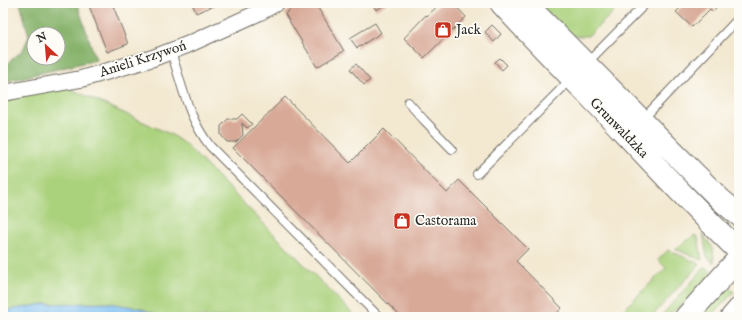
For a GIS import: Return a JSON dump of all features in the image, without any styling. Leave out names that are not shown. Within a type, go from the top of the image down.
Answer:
[{"type":"street","name":"Anieli Krzywoń","points":[[3,94],[81,79],[171,52],[258,8],[276,3]]},
{"type":"street","name":"Grunwaldzka","points":[[501,3],[578,71],[641,121],[721,200],[739,215]]},
{"type":"street","name":"Grunwaldzka","points":[[525,3],[578,71],[700,214],[739,251]]},
{"type":"street","points":[[686,317],[739,258]]},
{"type":"street","points":[[732,317],[739,309]]},
{"type":"lane","points":[[476,174],[646,3]]},
{"type":"lane","points":[[641,121],[739,18]]},
{"type":"lane","points":[[171,52],[184,96],[199,130],[210,146],[379,317]]},
{"type":"lane","points":[[408,102],[452,149]]},
{"type":"green space","points":[[20,3],[77,3],[96,60],[3,82],[3,67],[23,50],[26,43],[26,66],[66,66],[66,26],[26,26]]},
{"type":"green space","points":[[538,3],[623,3],[588,36],[571,36]]},
{"type":"green space","points":[[63,82],[73,90],[172,135],[186,145],[356,317],[163,317],[139,308],[109,303],[45,304],[3,311],[3,93]]},
{"type":"green space","points":[[703,234],[713,248],[714,263],[707,257]]},
{"type":"green space","points":[[695,235],[698,237],[702,260],[675,249]]},
{"type":"green space","points":[[668,250],[700,264],[651,317],[616,317],[666,268],[658,260]]},
{"type":"green space","points":[[704,268],[707,268],[712,273],[694,295],[666,317],[660,317]]},
{"type":"green space","points":[[726,285],[734,292],[710,317],[696,317]]},
{"type":"water","points":[[109,303],[139,308],[163,317],[3,317],[3,311],[45,304]]},
{"type":"building","points":[[88,3],[112,3],[128,44],[107,52]]},
{"type":"building","points":[[192,3],[217,3],[218,4],[196,13]]},
{"type":"building","points":[[297,3],[315,3],[344,51],[317,67],[285,14]]},
{"type":"building","points":[[372,3],[388,3],[376,10]]},
{"type":"building","points":[[441,3],[453,3],[466,17],[424,58],[404,38],[426,15],[427,16]]},
{"type":"building","points":[[685,3],[711,3],[716,8],[713,12],[710,9],[692,27],[676,12]]},
{"type":"building","points":[[375,23],[381,33],[357,48],[350,38]]},
{"type":"building","points":[[492,25],[501,34],[494,42],[485,32]]},
{"type":"building","points":[[500,58],[507,65],[502,70],[495,62]]},
{"type":"building","points":[[356,64],[370,80],[364,85],[350,69]]},
{"type":"building","name":"Castorama","points":[[285,97],[350,163],[384,129],[447,193],[459,180],[528,249],[516,261],[562,308],[553,317],[401,317],[233,148]]},
{"type":"building","points":[[242,114],[252,124],[247,128],[242,123],[243,135],[236,142],[227,142],[221,135],[221,126],[228,119],[237,119]]},
{"type":"place","name":"Jack","points":[[443,30]]},
{"type":"place","name":"Castorama","points":[[402,221]]}]
